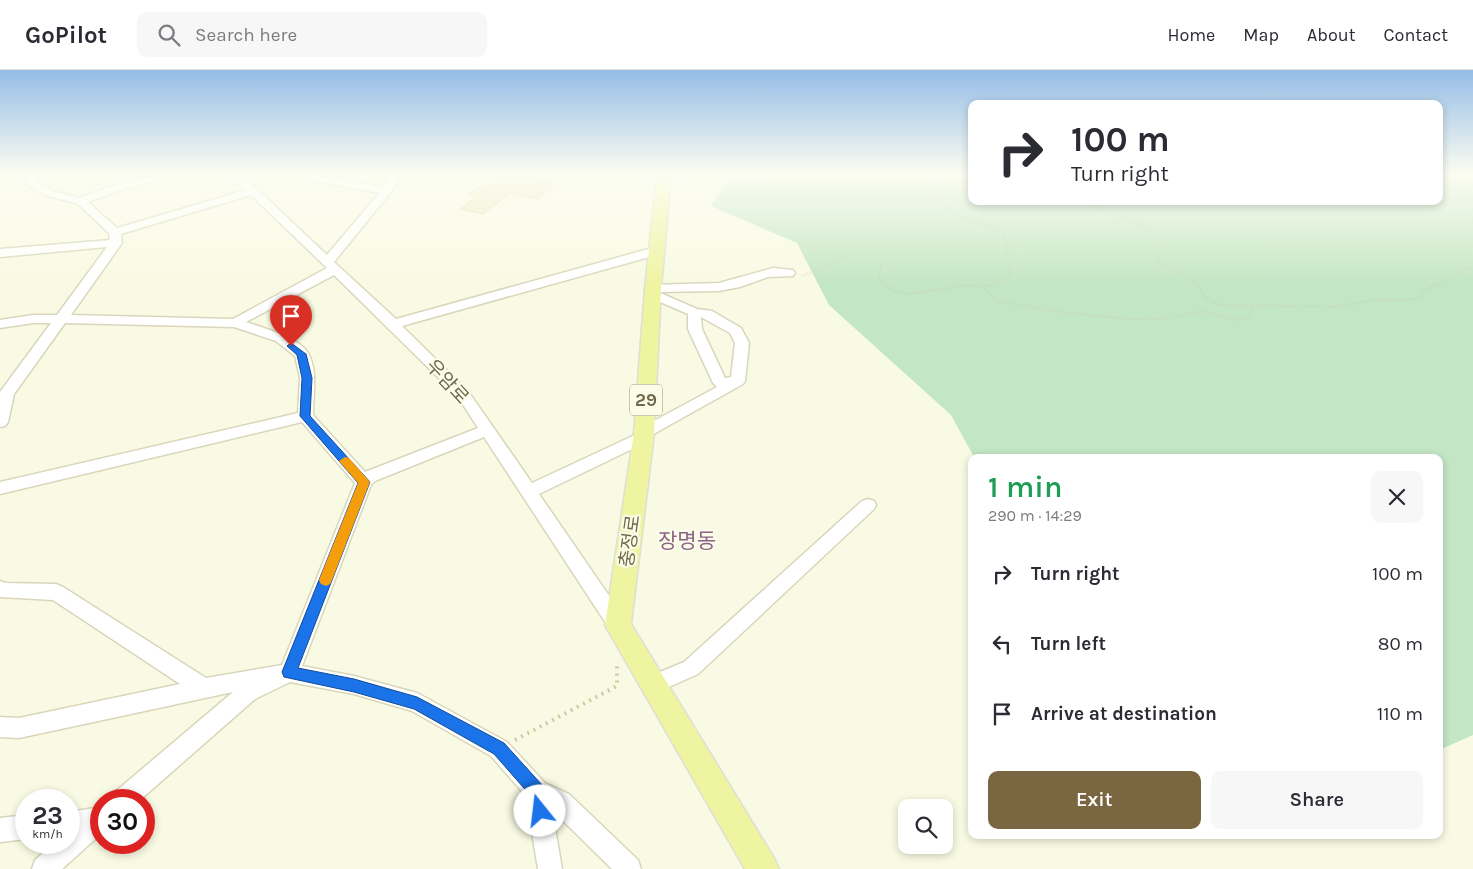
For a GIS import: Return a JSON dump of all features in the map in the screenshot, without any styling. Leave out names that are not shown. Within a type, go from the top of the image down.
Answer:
[{"type":"main road","name":"충정로","points":[[618,625],[643,435],[660,211]]},
{"type":"main road","points":[[618,625],[761,869]]},
{"type":"street","points":[[90,211],[115,238]]},
{"type":"street","points":[[0,253],[115,238],[194,211]]},
{"type":"street","name":"우암로","points":[[275,211],[463,394],[530,491],[618,625]]},
{"type":"street","points":[[236,323],[331,265],[371,211]]},
{"type":"street","points":[[0,422],[4,398],[115,238]]},
{"type":"street","points":[[393,324],[656,250]]},
{"type":"street","points":[[653,291],[728,286],[759,275],[784,272],[789,274]]},
{"type":"street","points":[[653,291],[694,312],[707,314],[736,331],[742,343],[738,381]]},
{"type":"street","points":[[694,312],[695,329],[720,383],[738,381]]},
{"type":"street","points":[[0,324],[33,319],[236,323],[281,338],[302,354],[307,378],[305,416],[364,482]]},
{"type":"street","points":[[530,491],[643,435],[738,381]]},
{"type":"street","points":[[0,488],[305,416]]},
{"type":"street","points":[[136,789],[248,692],[289,672],[364,482],[369,477],[488,430]]},
{"type":"street","points":[[653,685],[691,668],[868,505]]},
{"type":"street","points":[[0,589],[5,591],[56,592],[204,688]]},
{"type":"street","points":[[0,727],[19,728],[204,688],[289,672],[354,685],[417,704],[499,748],[537,791],[561,802],[629,869]]},
{"type":"street","points":[[537,791],[550,869]]},
{"type":"street","points":[[0,830],[15,828]]},
{"type":"street","points":[[44,869],[90,829]]},
{"type":"path","points":[[789,274],[802,276],[849,256],[872,251],[881,255],[882,261],[878,278],[894,291],[910,294],[968,285],[981,287],[996,283],[1011,274],[1006,241],[1002,232],[951,211]]},
{"type":"path","points":[[1107,211],[1150,230],[1161,266],[1184,274],[1196,282],[1204,296],[1219,305],[1332,307],[1369,301],[1418,298],[1426,290],[1469,268],[1473,268]]},
{"type":"path","points":[[981,287],[998,301],[1068,313],[1104,314],[1131,319],[1161,319],[1204,311],[1225,318],[1240,320],[1250,317],[1252,305]]},
{"type":"path","points":[[499,748],[617,686],[617,660]]},
{"type":"green space","points":[[723,211],[1473,211],[1473,735],[1443,748],[1443,454],[972,454],[951,415],[829,305],[797,243]]},
{"type":"building","points":[[471,211],[487,211],[484,214]]},
{"type":"slow traffic","points":[[326,580],[364,482],[345,461]]},
{"type":"district","name":"장명동","points":[[687,541]]},
{"type":"route","points":[[291,346],[302,354],[307,378],[305,416],[364,482],[289,672],[354,685],[417,704],[499,748],[537,791],[540,811]]}]
